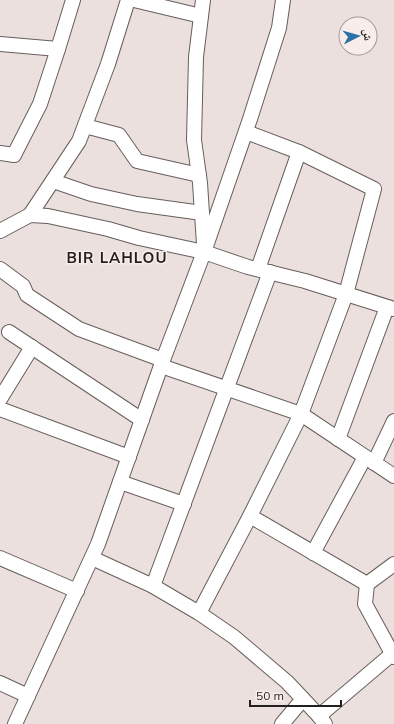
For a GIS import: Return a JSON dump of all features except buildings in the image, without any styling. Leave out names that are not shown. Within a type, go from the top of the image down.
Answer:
[{"type":"street","points":[[0,153],[14,156],[40,104],[73,0]]},
{"type":"street","points":[[0,232],[30,215],[79,141],[108,64],[128,0]]},
{"type":"street","points":[[134,0],[201,16]]},
{"type":"street","points":[[203,0],[196,57],[194,140],[199,175],[204,252]]},
{"type":"street","points":[[15,724],[98,544],[246,132],[279,28],[284,0]]},
{"type":"street","points":[[0,44],[58,49]]},
{"type":"street","points":[[85,126],[119,136],[137,161],[199,175]]},
{"type":"street","points":[[199,613],[301,414],[346,294],[374,189],[299,152],[246,132]]},
{"type":"street","points":[[153,586],[227,389],[299,152]]},
{"type":"street","points":[[53,181],[91,194],[137,204],[202,213]]},
{"type":"street","points":[[30,215],[48,216],[204,252],[248,267],[305,281],[390,308],[338,439]]},
{"type":"street","points":[[0,269],[23,286],[27,295],[79,329],[227,389],[301,414],[394,476]]},
{"type":"street","points":[[9,332],[142,420]]},
{"type":"street","points":[[0,399],[32,347]]},
{"type":"street","points":[[0,409],[129,457]]},
{"type":"street","points":[[313,553],[394,421]]},
{"type":"street","points":[[120,482],[184,504]]},
{"type":"street","points":[[250,516],[367,584]]},
{"type":"street","points":[[0,558],[77,591]]},
{"type":"street","points":[[92,558],[153,586],[199,613],[234,637],[287,682],[322,720],[393,655],[390,638],[365,604],[367,584],[394,564]]},
{"type":"street","points":[[0,684],[28,696]]},
{"type":"street","points":[[282,724],[303,699]]},
{"type":"district","name":"BIR LAHLOU","points":[[117,257]]}]
